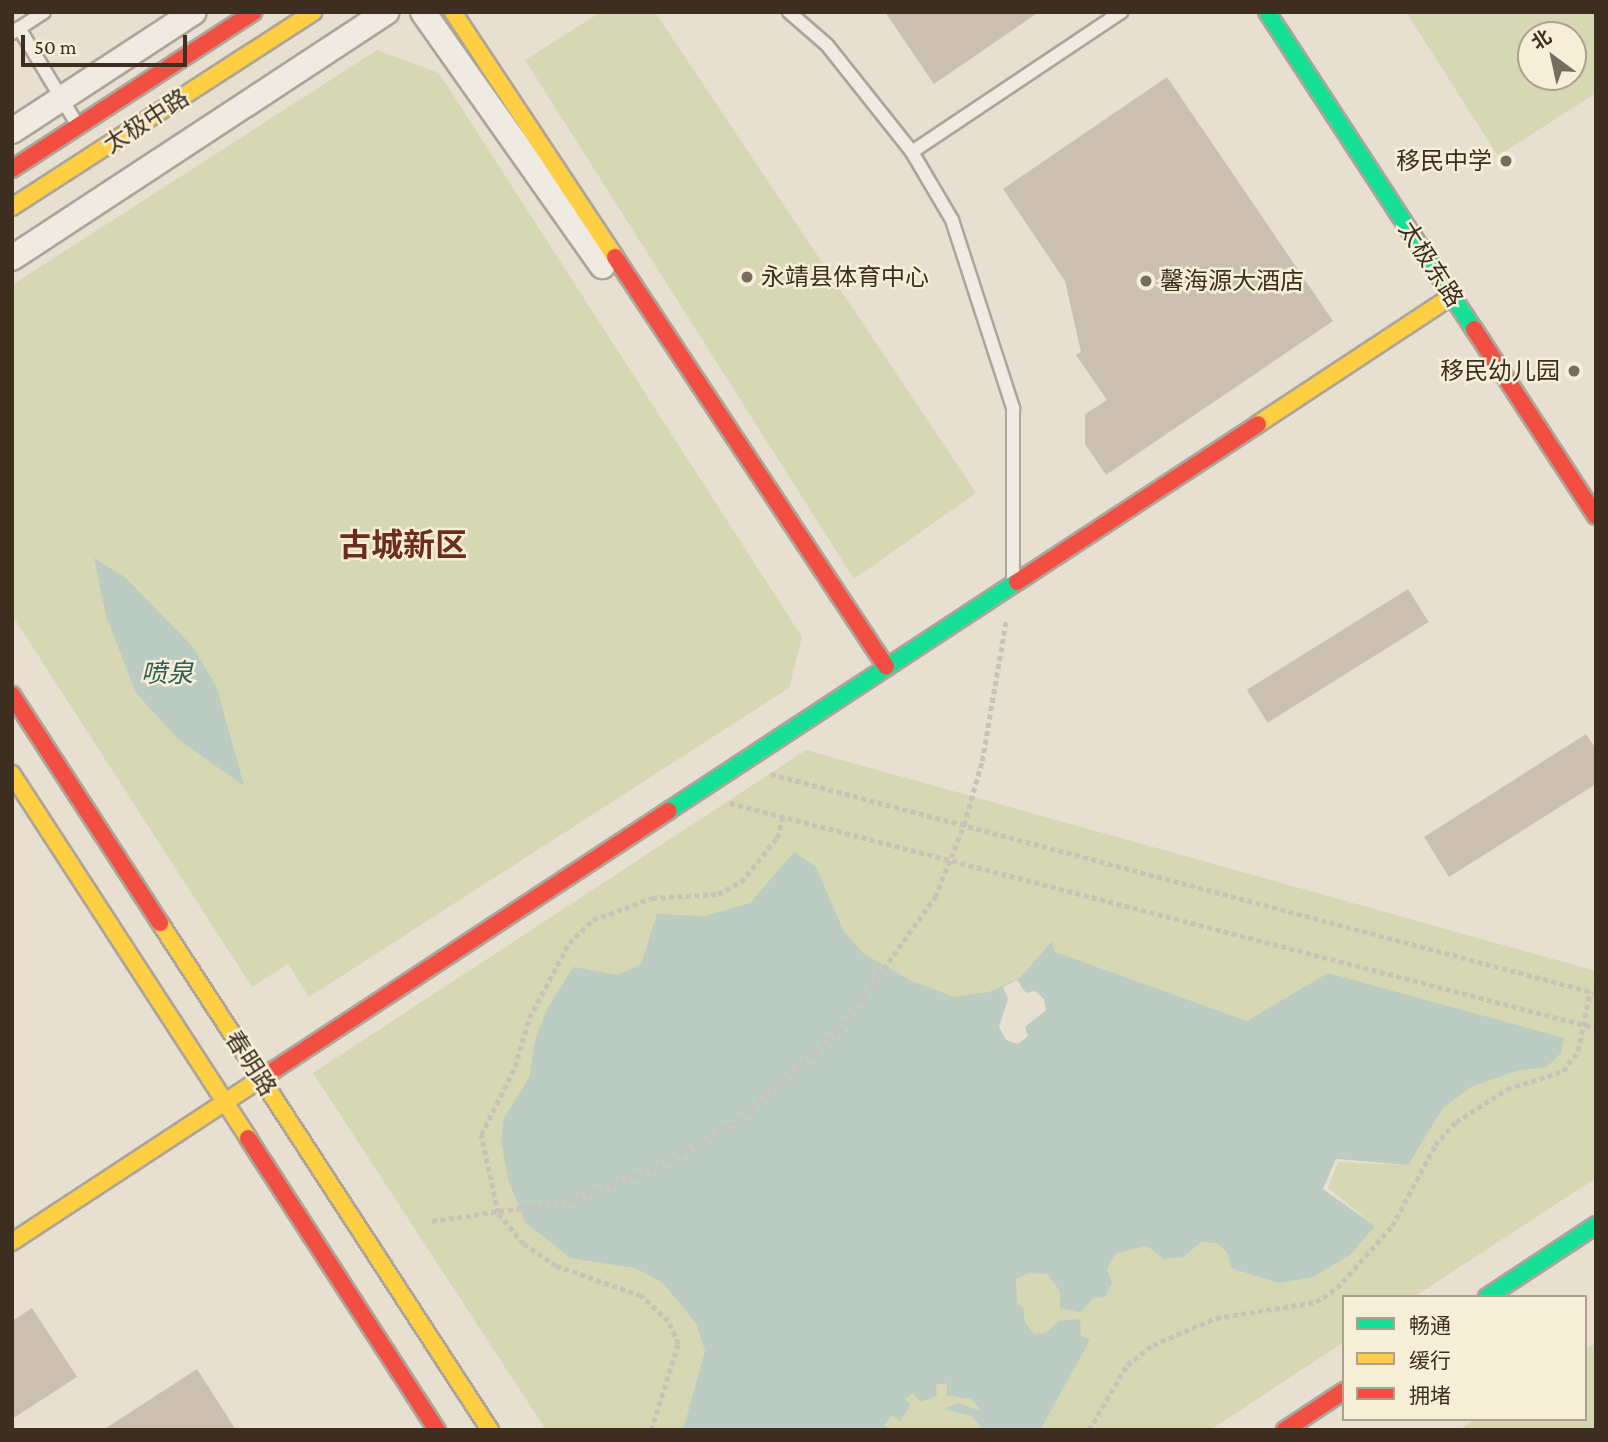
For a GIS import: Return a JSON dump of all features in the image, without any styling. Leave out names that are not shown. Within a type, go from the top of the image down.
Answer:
[{"type":"street","points":[[12,131],[194,12]]},
{"type":"street","name":"太极中路","points":[[12,169],[254,12]]},
{"type":"street","name":"太极中路","points":[[12,207],[314,12]]},
{"type":"street","points":[[12,258],[387,12]]},
{"type":"street","points":[[423,12],[886,667]]},
{"type":"street","points":[[453,12],[886,667]]},
{"type":"street","name":"太极东路","points":[[1267,12],[1596,516]]},
{"type":"street","points":[[12,1242],[227,1104],[1013,582],[1452,296]]},
{"type":"street","name":"春明路","points":[[12,695],[491,1430]]},
{"type":"street","name":"春明路","points":[[12,774],[437,1430]]},
{"type":"street","points":[[1490,1295],[1596,1225]]},
{"type":"street","points":[[1285,1430],[1342,1392]]},
{"type":"lane","points":[[44,12],[16,31],[78,126]]},
{"type":"lane","points":[[789,12],[827,45],[912,152],[953,220],[1013,408],[1013,582]]},
{"type":"lane","points":[[912,152],[1121,12]]},
{"type":"path","points":[[432,1221],[570,1201],[657,1167],[739,1120],[839,1031],[935,897],[964,825],[982,761],[1007,618]]},
{"type":"path","points":[[738,765],[1593,992],[1578,1051],[1563,1071],[1507,1089],[1456,1122],[1435,1145],[1392,1226],[1337,1288],[1316,1302],[1216,1318],[1153,1345],[1127,1365],[1089,1430]]},
{"type":"path","points":[[695,794],[1596,1028]]},
{"type":"path","points":[[651,1430],[678,1343],[668,1321],[641,1296],[556,1266],[523,1244],[498,1213],[481,1135],[514,1067],[529,1018],[569,943],[593,920],[652,898],[718,894],[741,882],[776,838],[783,817]]},
{"type":"green space","name":"永靖县体育中心","points":[[601,12],[655,12],[976,493],[854,579],[525,60]]},
{"type":"green space","points":[[1406,12],[1596,12],[1596,93],[1498,156]]},
{"type":"green space","points":[[377,50],[439,73],[802,637],[789,688],[309,997],[288,964],[252,987],[12,615],[12,285]]},
{"type":"green space","points":[[806,750],[1596,971],[1596,1178],[1417,1295],[1342,1295],[1342,1343],[1210,1430],[546,1430],[313,1073]]},
{"type":"green space","points":[[1596,1343],[1596,1430],[1459,1430],[1473,1421],[1587,1421],[1587,1349]]},
{"type":"water","name":"喷泉","points":[[94,558],[126,578],[193,647],[217,688],[244,786],[178,739],[136,693],[106,616]]},
{"type":"water","points":[[794,852],[816,867],[844,932],[864,954],[912,981],[954,997],[989,992],[1020,978],[1052,941],[1055,952],[1247,1021],[1328,973],[1564,1038],[1561,1053],[1547,1067],[1519,1070],[1471,1087],[1443,1108],[1408,1165],[1336,1159],[1323,1189],[1375,1226],[1350,1255],[1313,1277],[1279,1283],[1253,1275],[1231,1268],[1228,1253],[1217,1243],[1201,1242],[1184,1257],[1164,1259],[1147,1246],[1116,1253],[1107,1269],[1112,1283],[1105,1297],[1093,1298],[1081,1312],[1060,1308],[1060,1291],[1047,1274],[1029,1273],[1016,1279],[1017,1303],[1023,1307],[1025,1322],[1034,1334],[1046,1333],[1059,1321],[1080,1319],[1081,1336],[1090,1340],[1040,1430],[983,1430],[972,1416],[944,1409],[958,1403],[982,1411],[971,1399],[947,1395],[947,1383],[936,1385],[937,1396],[920,1402],[913,1393],[905,1399],[911,1405],[900,1421],[892,1416],[884,1425],[891,1430],[683,1430],[705,1351],[696,1323],[662,1282],[635,1268],[570,1258],[525,1222],[508,1179],[501,1142],[503,1120],[530,1076],[534,1043],[546,1011],[573,967],[618,975],[641,964],[657,914],[704,916],[750,903]]},
{"type":"pier","points":[[1017,980],[1026,993],[1035,991],[1044,999],[1046,1010],[1025,1027],[1028,1036],[1018,1044],[1006,1040],[999,1027],[1008,999],[1003,987]]},
{"type":"pier","points":[[1336,1159],[1408,1165],[1338,1162],[1328,1188],[1375,1226],[1323,1189]]},
{"type":"building","points":[[885,12],[1039,12],[934,84]]},
{"type":"building","points":[[1167,77],[1333,321],[1106,475],[1085,444],[1085,414],[1107,400],[1076,355],[1081,352],[1065,281],[1003,189]]},
{"type":"building","points":[[1408,589],[1429,622],[1268,723],[1247,690]]},
{"type":"building","points":[[1586,734],[1596,749],[1596,784],[1449,877],[1424,837]]},
{"type":"building","points":[[32,1308],[77,1377],[12,1419],[12,1321]]},
{"type":"building","points":[[197,1369],[236,1430],[103,1430]]},
{"type":"traffic: fast","points":[[1267,12],[1474,329]]},
{"type":"traffic: fast","points":[[668,811],[1017,582]]},
{"type":"traffic: fast","points":[[1490,1295],[1596,1225]]},
{"type":"traffic: slow","points":[[12,207],[314,12]]},
{"type":"traffic: slow","points":[[453,12],[615,257]]},
{"type":"traffic: slow","points":[[1258,424],[1452,296]]},
{"type":"traffic: slow","points":[[12,774],[248,1138]]},
{"type":"traffic: slow","points":[[160,923],[490,1430]]},
{"type":"traffic: slow","points":[[12,1242],[274,1070]]},
{"type":"traffic: jam","points":[[12,169],[254,12]]},
{"type":"traffic: jam","points":[[615,257],[886,667]]},
{"type":"traffic: jam","points":[[1474,329],[1596,516]]},
{"type":"traffic: jam","points":[[1017,582],[1258,424]]},
{"type":"traffic: jam","points":[[12,695],[160,923]]},
{"type":"traffic: jam","points":[[274,1070],[668,811]]},
{"type":"traffic: jam","points":[[248,1138],[437,1430]]},
{"type":"traffic: jam","points":[[1285,1430],[1342,1392]]},
{"type":"place","name":"移民中学","points":[[1506,161]]},
{"type":"place","name":"永靖县体育中心","points":[[747,277]]},
{"type":"place","name":"馨海源大酒店","points":[[1146,281]]},
{"type":"place","name":"移民幼儿园","points":[[1574,371]]},
{"type":"district","name":"古城新区","points":[[403,545]]}]
